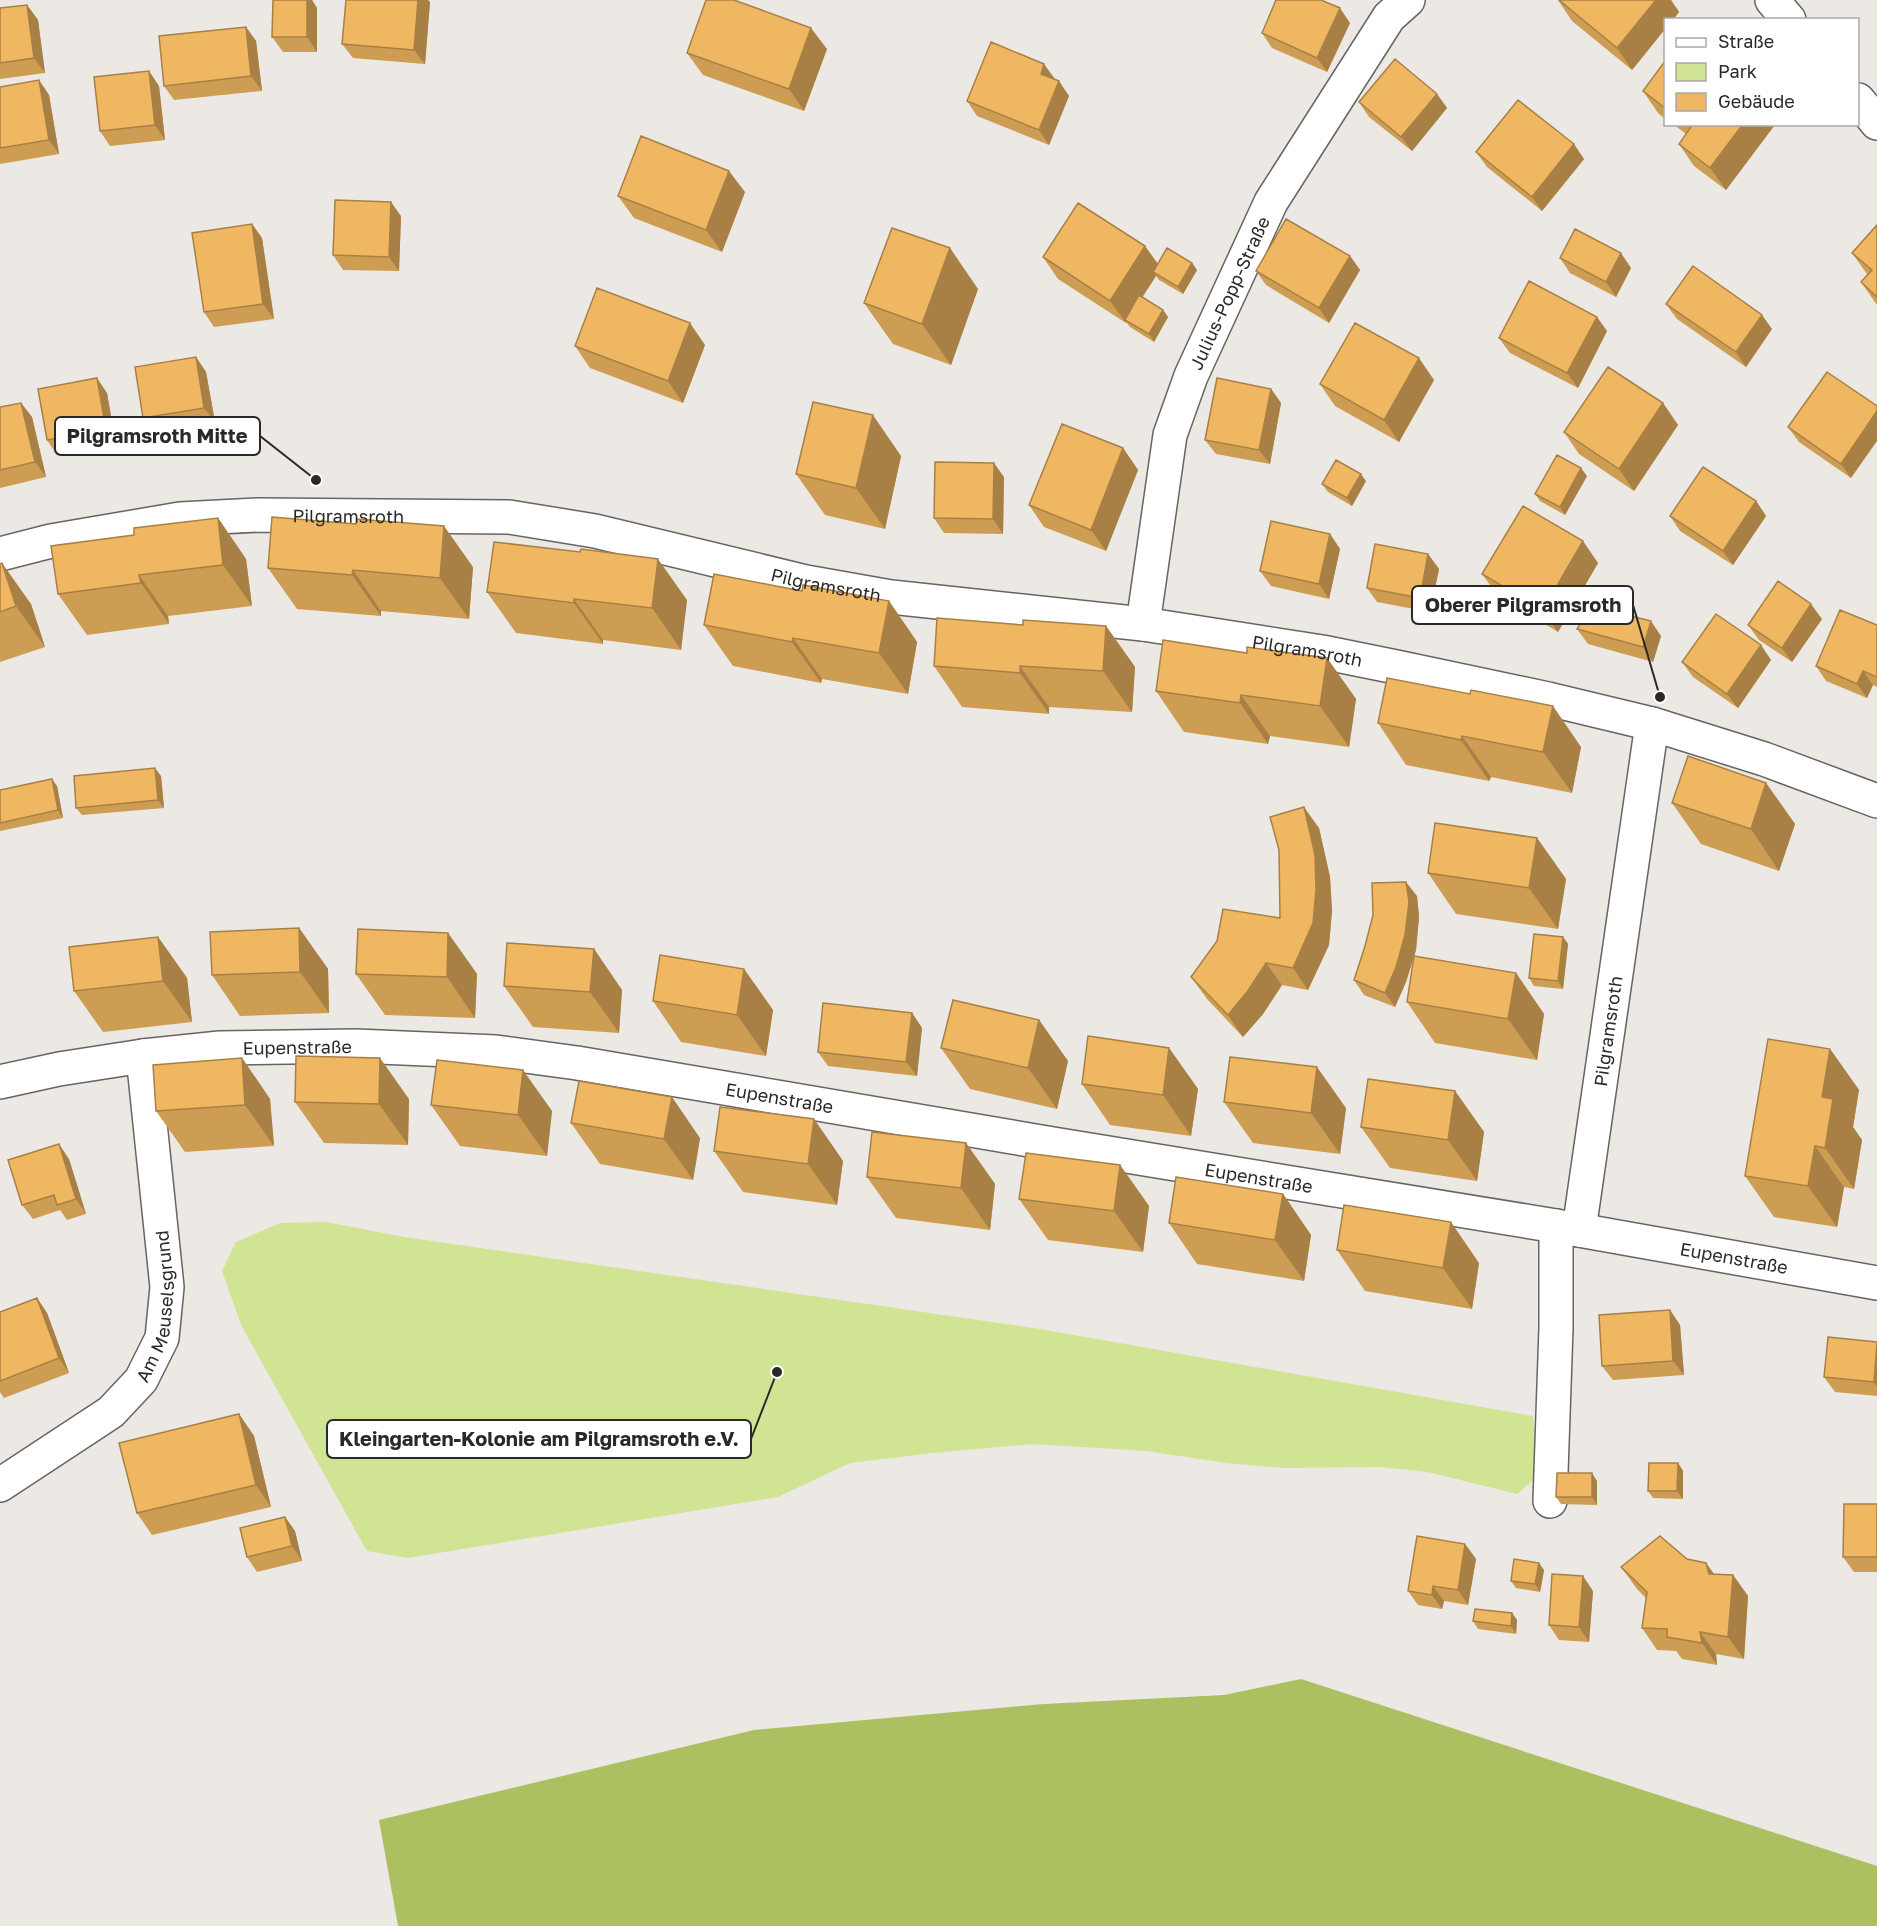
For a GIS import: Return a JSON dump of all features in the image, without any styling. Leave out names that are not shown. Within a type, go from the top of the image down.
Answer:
[{"type":"street","name":"Julius-Popp-Straße","points":[[1143,624],[1170,435],[1191,376],[1271,202],[1389,17],[1408,0]]},
{"type":"street","points":[[1859,102],[1877,123]]},
{"type":"street","name":"Pilgramsroth","points":[[0,554],[51,541],[180,519],[258,515],[510,517],[596,531],[806,582],[891,597],[1143,624],[1322,652],[1548,699],[1652,724],[1764,759],[1877,801]]},
{"type":"street","name":"Pilgramsroth","points":[[1568,1228],[1652,724]]},
{"type":"street","name":"Eupenstraße","points":[[0,1082],[59,1068],[220,1048],[356,1046],[496,1052],[578,1063],[1041,1142],[1568,1228],[1877,1283]]},
{"type":"street","name":"Am Meuselsgrund","points":[[0,1485],[111,1412],[141,1380],[162,1338],[167,1287],[143,1056]]},
{"type":"street","points":[[1550,1501],[1556,1328],[1568,1228]]},
{"type":"green space","points":[[326,1222],[404,1237],[1040,1329],[1533,1416],[1539,1475],[1517,1494],[1428,1472],[1380,1467],[1283,1468],[1226,1463],[1147,1451],[1032,1444],[850,1463],[778,1497],[408,1558],[367,1551],[242,1327],[222,1271],[236,1242],[280,1223]]},
{"type":"green space","points":[[1301,1679],[1877,1866],[1877,1926],[398,1926],[379,1820],[754,1730],[1044,1704],[1224,1695]]},
{"type":"building","points":[[273,0],[307,0],[307,37],[272,37]]},
{"type":"building","points":[[346,0],[418,0],[414,50],[342,44]]},
{"type":"building","points":[[706,0],[734,0],[811,28],[789,89],[687,53]]},
{"type":"building","points":[[1276,0],[1321,0],[1340,8],[1317,58],[1262,33]]},
{"type":"building","points":[[1559,0],[1656,0],[1617,48]]},
{"type":"building","points":[[27,5],[34,58],[0,63],[0,8]]},
{"type":"building","points":[[246,27],[251,76],[164,86],[159,36]]},
{"type":"building","points":[[991,42],[1044,64],[1041,74],[1059,81],[1039,130],[967,101]]},
{"type":"building","points":[[1395,59],[1437,94],[1401,137],[1359,102]]},
{"type":"building","points":[[1664,62],[1664,107],[1643,91]]},
{"type":"building","points":[[149,71],[155,125],[100,131],[94,77]]},
{"type":"building","points":[[39,80],[49,140],[0,148],[0,87]]},
{"type":"building","points":[[1518,100],[1574,144],[1532,197],[1476,152]]},
{"type":"building","points":[[1742,126],[1710,168],[1679,144],[1691,127]]},
{"type":"building","points":[[641,136],[729,171],[706,230],[618,196]]},
{"type":"building","points":[[335,200],[391,202],[389,257],[333,255]]},
{"type":"building","points":[[1078,203],[1145,246],[1110,301],[1043,257]]},
{"type":"building","points":[[1286,219],[1350,256],[1319,308],[1256,271]]},
{"type":"building","points":[[252,224],[263,304],[204,312],[192,233]]},
{"type":"building","points":[[1877,225],[1877,297],[1861,282],[1872,270],[1852,253]]},
{"type":"building","points":[[892,228],[950,248],[922,324],[864,303]]},
{"type":"building","points":[[1575,229],[1621,253],[1606,282],[1560,258]]},
{"type":"building","points":[[1167,248],[1192,263],[1178,287],[1153,272]]},
{"type":"building","points":[[1693,266],[1762,315],[1736,352],[1666,304]]},
{"type":"building","points":[[1529,281],[1597,317],[1567,373],[1499,338]]},
{"type":"building","points":[[597,288],[690,323],[668,381],[575,346]]},
{"type":"building","points":[[1139,295],[1163,310],[1149,334],[1125,320]]},
{"type":"building","points":[[1355,323],[1419,358],[1384,420],[1320,384]]},
{"type":"building","points":[[196,357],[204,408],[143,418],[135,367]]},
{"type":"building","points":[[1608,367],[1663,403],[1619,469],[1564,432]]},
{"type":"building","points":[[1827,372],[1877,406],[1877,411],[1841,464],[1788,427]]},
{"type":"building","points":[[97,378],[106,430],[47,440],[38,389]]},
{"type":"building","points":[[1217,378],[1271,389],[1259,450],[1205,440]]},
{"type":"building","points":[[813,402],[873,415],[856,488],[796,474]]},
{"type":"building","points":[[21,403],[35,462],[0,470],[0,407]]},
{"type":"building","points":[[1062,424],[1123,448],[1091,530],[1029,505]]},
{"type":"building","points":[[1557,455],[1581,468],[1560,507],[1535,494]]},
{"type":"building","points":[[1336,460],[1361,474],[1347,498],[1322,484]]},
{"type":"building","points":[[935,462],[994,463],[993,519],[934,518]]},
{"type":"building","points":[[1703,467],[1756,501],[1723,551],[1670,516]]},
{"type":"building","points":[[1523,506],[1583,541],[1543,610],[1482,574]]},
{"type":"building","points":[[272,517],[356,524],[357,519],[444,526],[440,578],[353,570],[352,575],[268,568]]},
{"type":"building","points":[[218,518],[223,565],[139,575],[141,583],[58,594],[51,546],[134,535],[134,528]]},
{"type":"building","points":[[1271,521],[1330,534],[1319,584],[1260,571]]},
{"type":"building","points":[[494,542],[580,552],[581,549],[658,559],[652,608],[574,599],[574,603],[487,592]]},
{"type":"building","points":[[1375,544],[1428,554],[1420,598],[1367,588]]},
{"type":"building","points":[[2,563],[16,606],[0,612],[0,564]]},
{"type":"building","points":[[714,574],[802,591],[803,585],[889,601],[879,653],[793,638],[792,642],[704,625]]},
{"type":"building","points":[[1778,581],[1811,604],[1782,648],[1748,625]]},
{"type":"building","points":[[1591,606],[1651,621],[1643,647],[1577,629]]},
{"type":"building","points":[[1840,610],[1877,625],[1877,677],[1863,671],[1857,684],[1816,666]]},
{"type":"building","points":[[1716,614],[1761,645],[1727,694],[1682,662]]},
{"type":"building","points":[[937,618],[1023,625],[1023,620],[1106,626],[1103,671],[1020,666],[1020,673],[934,666]]},
{"type":"building","points":[[1163,640],[1247,653],[1247,647],[1327,658],[1320,706],[1241,695],[1240,703],[1156,691]]},
{"type":"building","points":[[1387,678],[1470,694],[1471,690],[1553,706],[1543,752],[1462,736],[1461,740],[1378,723]]},
{"type":"building","points":[[1688,756],[1766,783],[1751,829],[1672,803]]},
{"type":"building","points":[[155,768],[158,800],[76,808],[74,776]]},
{"type":"building","points":[[52,779],[58,810],[0,823],[0,790]]},
{"type":"building","points":[[1304,807],[1315,855],[1316,890],[1313,923],[1293,968],[1266,963],[1228,1015],[1191,977],[1217,941],[1223,909],[1280,918],[1279,850],[1270,817]]},
{"type":"building","points":[[1435,823],[1537,838],[1529,888],[1428,873]]},
{"type":"building","points":[[1406,882],[1409,902],[1405,935],[1396,967],[1385,993],[1354,980],[1373,915],[1372,883]]},
{"type":"building","points":[[299,928],[300,972],[212,975],[210,932]]},
{"type":"building","points":[[358,929],[448,933],[447,977],[356,974]]},
{"type":"building","points":[[1534,934],[1563,937],[1558,981],[1529,978]]},
{"type":"building","points":[[158,937],[163,981],[74,991],[69,947]]},
{"type":"building","points":[[507,943],[594,949],[590,992],[504,986]]},
{"type":"building","points":[[660,955],[744,969],[737,1015],[653,1001]]},
{"type":"building","points":[[1414,956],[1516,973],[1508,1019],[1407,1002]]},
{"type":"building","points":[[953,1000],[1039,1020],[1028,1068],[941,1048]]},
{"type":"building","points":[[823,1003],[912,1013],[906,1062],[818,1052]]},
{"type":"building","points":[[1088,1036],[1169,1048],[1163,1095],[1082,1084]]},
{"type":"building","points":[[1768,1039],[1830,1049],[1822,1097],[1833,1099],[1825,1148],[1815,1146],[1808,1186],[1745,1176]]},
{"type":"building","points":[[296,1056],[380,1058],[379,1104],[295,1102]]},
{"type":"building","points":[[1230,1057],[1317,1067],[1311,1113],[1224,1102]]},
{"type":"building","points":[[242,1058],[245,1105],[156,1111],[153,1065]]},
{"type":"building","points":[[437,1060],[523,1070],[518,1115],[431,1105]]},
{"type":"building","points":[[1368,1079],[1455,1091],[1448,1140],[1361,1127]]},
{"type":"building","points":[[579,1081],[672,1097],[664,1139],[571,1123]]},
{"type":"building","points":[[720,1107],[814,1119],[808,1164],[714,1151]]},
{"type":"building","points":[[872,1132],[966,1143],[961,1188],[867,1177]]},
{"type":"building","points":[[59,1144],[76,1199],[57,1205],[54,1195],[22,1205],[8,1160]]},
{"type":"building","points":[[1026,1153],[1120,1165],[1114,1211],[1019,1199]]},
{"type":"building","points":[[1176,1177],[1283,1194],[1275,1240],[1169,1223]]},
{"type":"building","points":[[1344,1205],[1451,1222],[1443,1268],[1337,1250]]},
{"type":"building","points":[[37,1298],[59,1358],[0,1381],[0,1312]]},
{"type":"building","points":[[1670,1310],[1673,1361],[1602,1366],[1599,1315]]},
{"type":"building","points":[[1828,1337],[1877,1342],[1874,1382],[1824,1377]]},
{"type":"building","points":[[239,1414],[256,1485],[137,1513],[119,1443]]},
{"type":"building","points":[[1649,1463],[1678,1463],[1677,1491],[1648,1491]]},
{"type":"building","points":[[1557,1473],[1592,1473],[1592,1497],[1556,1497]]},
{"type":"building","points":[[1844,1504],[1877,1504],[1877,1557],[1843,1557]]},
{"type":"building","points":[[285,1517],[292,1546],[247,1557],[240,1528]]},
{"type":"building","points":[[1417,1536],[1465,1544],[1458,1590],[1433,1586],[1432,1595],[1408,1591]]},
{"type":"building","points":[[1660,1536],[1687,1559],[1706,1563],[1709,1574],[1733,1575],[1728,1637],[1700,1632],[1702,1643],[1667,1637],[1667,1629],[1642,1628],[1647,1592],[1621,1567]]},
{"type":"building","points":[[1514,1559],[1539,1563],[1535,1584],[1511,1581]]},
{"type":"building","points":[[1552,1574],[1583,1576],[1579,1627],[1549,1625]]},
{"type":"building","points":[[1475,1609],[1512,1613],[1511,1626],[1473,1621]]},
{"type":"place","name":"Pilgramsroth Mitte","points":[[316,480]]},
{"type":"place","name":"Oberer Pilgramsroth","points":[[1660,697]]},
{"type":"place","name":"Kleingarten-Kolonie am Pilgramsroth e.V.","points":[[777,1372]]}]
